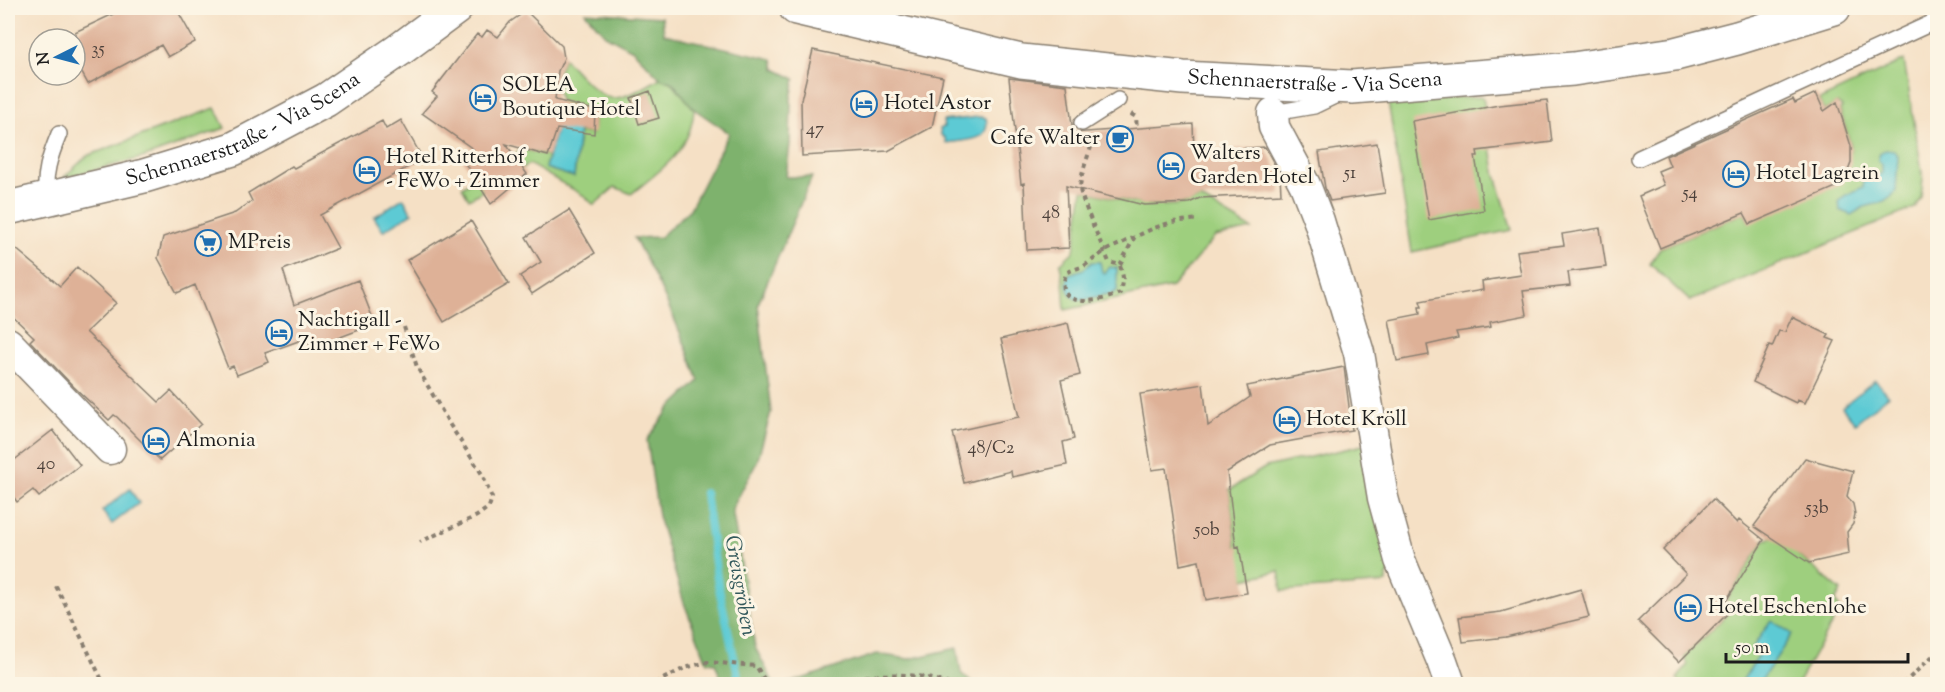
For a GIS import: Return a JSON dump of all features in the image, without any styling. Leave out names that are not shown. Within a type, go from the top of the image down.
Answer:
[{"type":"street","name":"Schennaerstraße - Via Scena","points":[[8,208],[144,176],[232,149],[326,100],[456,8]]},
{"type":"street","name":"Schennaerstraße - Via Scena","points":[[795,8],[1021,61],[1184,78],[1352,87],[1573,69],[1653,58],[1737,39],[1834,8]]},
{"type":"street","name":"Schennaerstraße - Via Scena","points":[[1273,113],[1274,127],[1305,185],[1322,232],[1359,353],[1383,498],[1400,560],[1450,684]]},
{"type":"street","points":[[8,343],[110,449]]},
{"type":"lane","points":[[1639,158],[1938,20]]},
{"type":"lane","points":[[1273,113],[1314,106],[1352,87]]},
{"type":"lane","points":[[1089,125],[1118,100]]},
{"type":"lane","points":[[47,199],[44,181],[59,134]]},
{"type":"path","points":[[1089,125],[1079,190],[1109,262],[1119,265]]},
{"type":"path","points":[[1136,236],[1119,265],[1123,277],[1120,293],[1112,297],[1082,302],[1073,300],[1065,293],[1063,281],[1067,272],[1084,266],[1105,251],[1136,236],[1172,222],[1199,219]]},
{"type":"path","points":[[404,327],[417,367],[450,425],[482,474],[492,498],[489,507],[477,516],[420,542]]},
{"type":"path","points":[[56,586],[104,684]]},
{"type":"path","points":[[1903,684],[1938,651]]},
{"type":"path","points":[[657,683],[685,668],[707,662],[756,666],[764,679],[771,684]]},
{"type":"path","points":[[830,684],[850,678],[883,675],[916,677],[950,684]]},
{"type":"green space","points":[[585,12],[662,17],[664,34],[773,59],[775,69],[795,79],[791,98],[790,144],[786,177],[812,177],[758,304],[771,412],[757,462],[732,509],[755,647],[774,684],[723,684],[715,663],[707,662],[684,603],[658,516],[647,440],[670,408],[699,381],[670,308],[634,238],[660,237],[690,209],[729,133],[694,109],[673,83],[660,78],[633,50],[605,35]]},
{"type":"green space","points":[[564,58],[586,82],[606,97],[623,96],[660,78],[673,83],[694,109],[692,124],[681,148],[664,167],[631,194],[615,187],[594,205],[583,195],[529,164],[469,199],[462,187],[523,149],[548,156],[545,168],[574,177],[579,132],[593,134],[595,111],[561,102],[557,80]]},
{"type":"green space","points":[[1904,60],[1923,178],[1921,197],[1915,208],[1690,301],[1650,264],[1660,248],[1744,213],[1750,223],[1841,154],[1851,151],[1840,110],[1842,107],[1837,103],[1824,111],[1819,100]]},
{"type":"green space","points":[[1483,97],[1495,172],[1512,230],[1412,252],[1388,101]]},
{"type":"green space","points":[[215,108],[225,128],[145,157],[63,178],[87,156]]},
{"type":"green space","points":[[1083,190],[1142,204],[1172,205],[1200,198],[1252,229],[1215,237],[1172,287],[1065,310],[1060,264],[1074,251]]},
{"type":"green space","points":[[1368,444],[1391,570],[1387,576],[1387,583],[1282,591],[1279,571],[1244,579],[1237,553],[1229,490],[1266,467]]},
{"type":"green space","points":[[1779,536],[1841,591],[1835,601],[1840,609],[1797,684],[1682,684],[1677,679],[1688,664],[1684,657],[1731,610],[1726,601],[1764,540]]},
{"type":"green space","points":[[957,648],[961,673],[973,684],[786,684],[877,654],[909,659]]},
{"type":"water","points":[[560,117],[580,120],[574,177],[545,168]]},
{"type":"water","points":[[986,118],[987,126],[981,136],[946,143],[945,138],[941,135],[940,129],[944,127],[943,121]]},
{"type":"water","points":[[1894,151],[1898,156],[1896,191],[1884,202],[1864,207],[1851,215],[1840,210],[1839,202],[1844,196],[1863,187],[1864,176],[1869,172],[1872,176],[1882,174],[1882,164],[1878,159],[1881,152]]},
{"type":"water","points":[[403,198],[412,213],[383,231],[374,217]]},
{"type":"water","points":[[1092,262],[1100,262],[1102,272],[1105,273],[1110,267],[1117,268],[1117,291],[1082,300],[1077,299],[1068,291],[1069,274],[1084,269]]},
{"type":"water","points":[[1875,380],[1888,396],[1855,423],[1842,407]]},
{"type":"water","points":[[130,489],[139,503],[112,524],[102,511]]},
{"type":"water","points":[[1771,620],[1792,634],[1759,684],[1740,684],[1759,655],[1751,650]]},
{"type":"building","points":[[126,8],[176,8],[195,42],[168,57],[161,45],[88,84],[86,27]]},
{"type":"building","points":[[526,11],[562,46],[564,58],[558,71],[555,100],[595,110],[594,134],[557,129],[548,156],[506,144],[527,174],[491,204],[461,157],[473,149],[422,113],[437,96],[432,92],[477,34],[482,37],[487,30],[498,37],[510,22]]},
{"type":"building","points":[[813,50],[943,77],[932,127],[888,151],[802,156],[801,100]]},
{"type":"building","points":[[1009,78],[1067,85],[1073,133],[1193,124],[1194,151],[1265,147],[1280,175],[1281,194],[1200,198],[1189,203],[1144,205],[1066,186],[1069,248],[1027,250],[1024,183],[1021,184]]},
{"type":"building","points":[[650,91],[659,118],[639,124],[631,98]]},
{"type":"building","points":[[1816,93],[1824,111],[1837,102],[1851,146],[1851,163],[1843,184],[1750,224],[1744,213],[1660,248],[1639,196],[1664,185],[1658,171],[1670,166],[1666,156],[1793,99],[1795,103]]},
{"type":"building","points":[[1547,100],[1552,142],[1477,151],[1478,156],[1475,156],[1484,210],[1429,220],[1412,121],[1499,105]]},
{"type":"building","points":[[401,120],[423,159],[320,215],[338,248],[283,270],[294,305],[358,280],[375,324],[311,348],[307,338],[265,353],[269,362],[237,375],[233,366],[228,368],[195,285],[177,293],[158,258],[163,237],[235,213],[252,201],[248,193],[292,166],[294,168],[382,121],[386,129]]},
{"type":"building","points":[[1377,143],[1385,193],[1330,201],[1325,188],[1319,152]]},
{"type":"building","points":[[569,210],[595,253],[532,294],[520,276],[541,262],[526,237]]},
{"type":"building","points":[[471,221],[509,284],[444,322],[407,260]]},
{"type":"building","points":[[1600,228],[1606,267],[1568,272],[1570,286],[1523,291],[1527,315],[1490,322],[1491,327],[1456,332],[1458,338],[1427,345],[1429,355],[1397,361],[1389,320],[1420,314],[1419,307],[1422,307],[1420,301],[1483,290],[1482,281],[1521,275],[1517,251],[1564,245],[1562,234]]},
{"type":"building","points":[[8,242],[60,286],[77,267],[116,303],[86,332],[159,402],[171,391],[201,424],[160,460],[117,417],[114,415],[109,420],[74,387],[30,341],[34,337],[8,312]]},
{"type":"building","points":[[1792,317],[1829,335],[1827,338],[1835,341],[1805,403],[1797,400],[1796,403],[1753,382],[1769,346],[1772,347],[1779,331],[1785,332]]},
{"type":"building","points":[[1068,323],[1080,375],[1061,380],[1074,439],[1063,442],[1067,465],[1012,477],[1011,471],[964,483],[952,432],[1019,417],[1001,339]]},
{"type":"building","points":[[1344,367],[1352,430],[1270,445],[1227,472],[1236,547],[1239,546],[1247,593],[1206,600],[1199,561],[1180,565],[1166,468],[1152,470],[1140,394],[1203,384],[1208,426],[1250,397],[1247,386]]},
{"type":"building","points":[[53,430],[80,465],[39,497],[33,490],[17,502],[8,489],[8,465]]},
{"type":"building","points":[[1805,458],[1853,471],[1847,496],[1853,504],[1855,514],[1853,524],[1847,532],[1849,554],[1809,563],[1754,526]]},
{"type":"building","points":[[1713,499],[1737,523],[1739,520],[1764,540],[1726,601],[1731,610],[1679,662],[1638,621],[1686,574],[1663,550]]},
{"type":"building","points":[[1581,589],[1589,617],[1506,637],[1463,642],[1459,617],[1501,612]]},
{"type":"waterway","name":"Greisgröben","points":[[705,493],[718,584],[740,684]]},
{"type":"place","name":"SOLEA Boutique Hotel","points":[[483,98]]},
{"type":"place","name":"Hotel Astor","points":[[864,104]]},
{"type":"place","name":"Cafe Walter","points":[[1120,139]]},
{"type":"place","name":"Walters Garden Hotel","points":[[1171,166]]},
{"type":"place","name":"Hotel Ritterhof - FeWo + Zimmer","points":[[367,170]]},
{"type":"place","name":"Hotel Lagrein","points":[[1736,174]]},
{"type":"place","name":"MPreis","points":[[208,243]]},
{"type":"place","name":"Nachtigall - Zimmer + FeWo","points":[[279,333]]},
{"type":"place","name":"Hotel Kröll","points":[[1287,420]]},
{"type":"place","name":"Almonia","points":[[156,441]]},
{"type":"place","name":"Hotel Eschenlohe","points":[[1688,608]]}]
